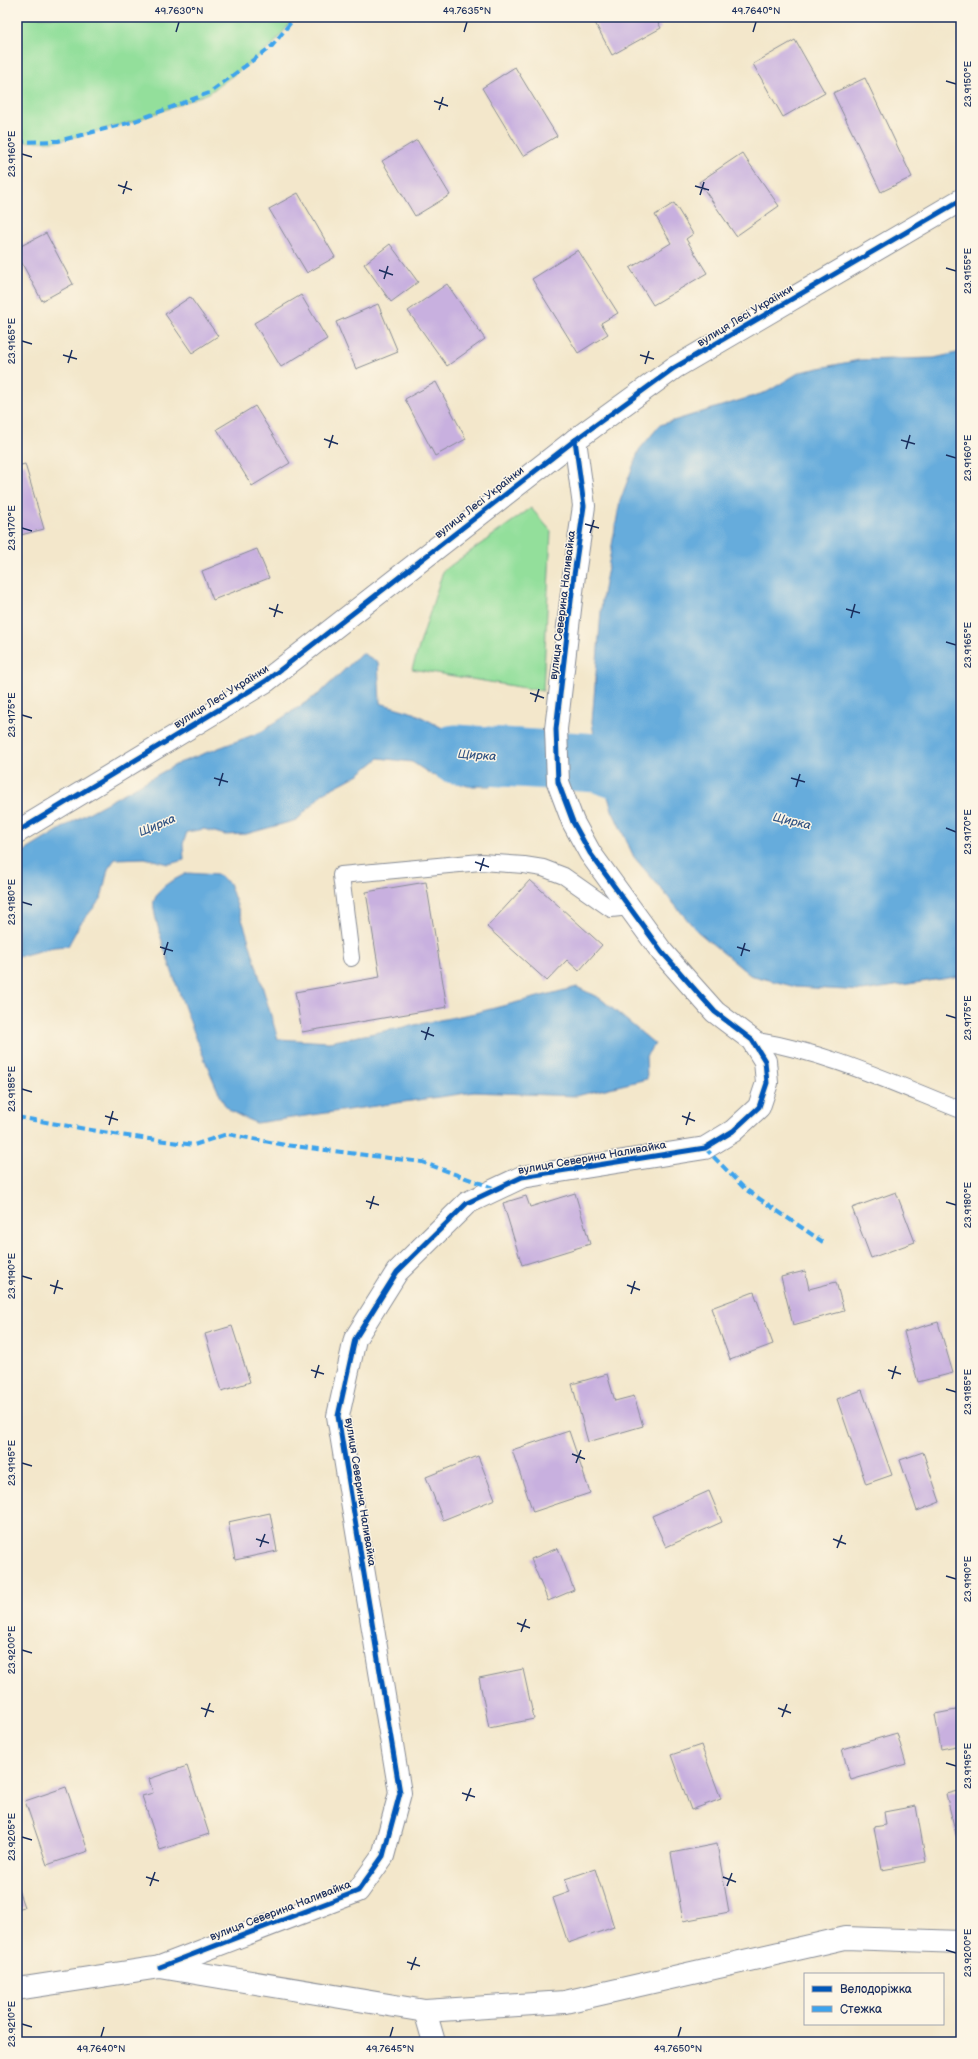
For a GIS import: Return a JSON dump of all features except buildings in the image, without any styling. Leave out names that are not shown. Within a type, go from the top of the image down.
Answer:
[{"type":"street","name":"вулиця Лесі Українки","points":[[17,832],[266,681],[575,440],[674,368],[961,200]]},
{"type":"street","name":"вулиця Северина Наливайка","points":[[160,1967],[358,1891],[383,1856],[400,1793],[338,1416],[354,1339],[397,1272],[467,1203],[522,1177],[705,1148],[733,1131],[759,1107],[767,1083],[765,1061],[752,1040],[715,1012],[662,952],[590,853],[573,822],[558,782],[556,729],[574,575],[584,506],[575,440]]},
{"type":"street","points":[[17,1989],[160,1967],[425,2010],[565,2002],[845,1938],[961,1942]]},
{"type":"street","points":[[425,2010],[434,2042]]},
{"type":"lane","points":[[351,958],[341,875],[481,862],[524,865],[543,868],[564,876],[611,909],[630,907]]},
{"type":"lane","points":[[752,1040],[775,1043],[811,1053],[961,1110]]},
{"type":"green space","points":[[17,17],[295,17],[272,46],[209,93],[132,122],[58,141],[17,142]]},
{"type":"green space","points":[[531,508],[551,531],[543,691],[412,669],[443,571]]},
{"type":"water","points":[[961,352],[961,976],[862,991],[796,987],[750,975],[697,931],[634,857],[612,810],[598,763],[592,722],[602,600],[620,501],[639,450],[660,425],[767,392],[800,372],[859,360],[934,358]]},
{"type":"water","points":[[362,653],[378,662],[380,703],[414,713],[469,742],[517,737],[536,759],[512,778],[490,786],[468,786],[432,775],[412,762],[379,758],[359,774],[323,793],[297,820],[246,834],[225,835],[204,829],[187,832],[183,844],[184,860],[169,864],[145,858],[115,859],[108,869],[101,899],[80,924],[68,946],[54,947],[17,957],[17,856],[72,822],[179,763],[261,732],[320,693]]},
{"type":"water","points":[[187,873],[218,875],[229,883],[245,928],[278,1039],[329,1042],[475,1013],[577,987],[601,999],[655,1044],[646,1056],[647,1079],[576,1096],[474,1092],[256,1123],[249,1120],[226,1107],[208,1069],[171,968],[155,914],[154,901],[163,887]]},
{"type":"waterway","name":"Щирка","points":[[455,754],[598,763],[675,789]]},
{"type":"marked path","points":[[17,142],[58,141],[132,122],[209,93],[272,46],[295,17]]},
{"type":"marked path","points":[[17,1117],[120,1135],[194,1145],[227,1134],[285,1145],[422,1162],[496,1189]]},
{"type":"marked path","points":[[705,1148],[745,1189],[823,1242]]},
{"type":"cycle path","points":[[17,832],[266,681],[575,440],[674,368],[961,200]]},
{"type":"cycle path","points":[[160,1967],[358,1891],[383,1856],[400,1793],[338,1416],[355,1339],[397,1272],[467,1203],[522,1177],[705,1148],[733,1131],[759,1107],[767,1083],[765,1061],[752,1040],[715,1012],[662,952],[590,853],[573,822],[558,782],[556,729],[574,575],[584,506],[575,440]]}]
